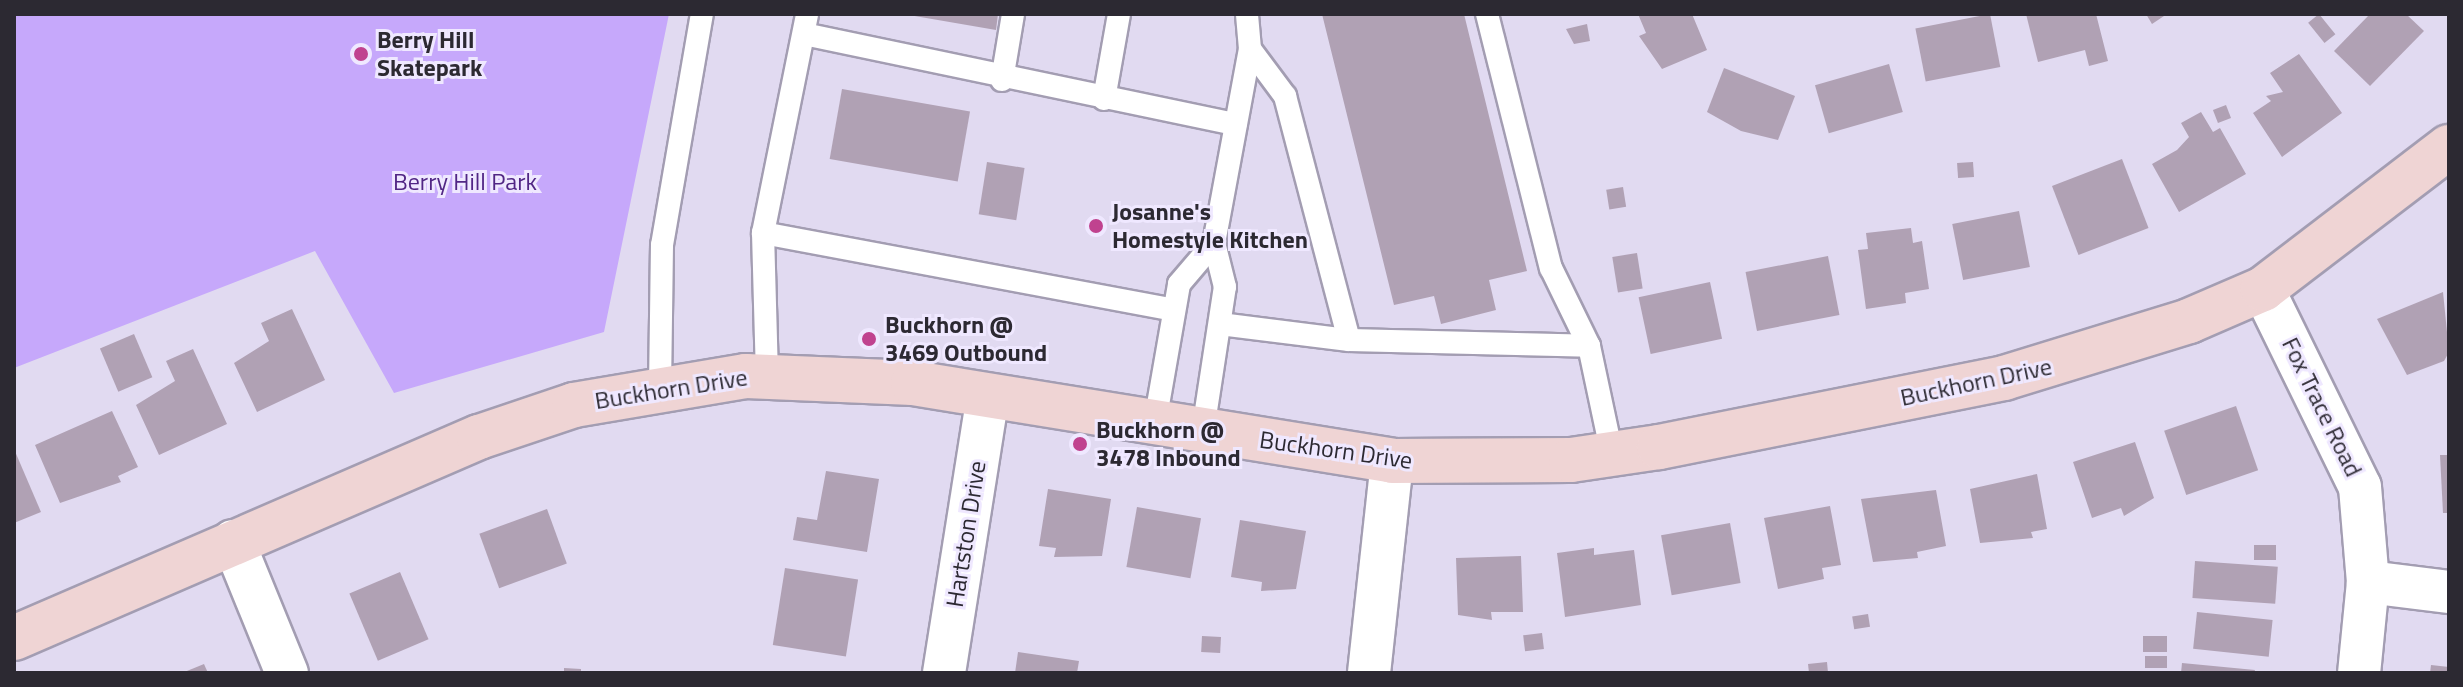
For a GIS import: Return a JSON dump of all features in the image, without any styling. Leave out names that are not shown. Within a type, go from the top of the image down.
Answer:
[{"type":"street","name":"Buckhorn Drive","points":[[14,638],[479,437],[574,405],[660,388],[767,376],[866,378],[1392,461],[1481,464],[1612,454],[2102,353],[2263,289],[2449,147]]},
{"type":"street","name":"Fox Trace Road","points":[[2263,289],[2360,487],[2368,582],[2359,673]]},
{"type":"street","name":"Hartston Drive","points":[[944,673],[988,395]]},
{"type":"street","points":[[1369,673],[1392,461]]},
{"type":"street","points":[[233,541],[287,673]]},
{"type":"street","points":[[2368,582],[2449,592]]},
{"type":"lane","points":[[660,388],[662,245],[702,14]]},
{"type":"lane","points":[[1002,80],[1013,14]]},
{"type":"lane","points":[[1104,99],[1119,14]]},
{"type":"lane","points":[[1203,430],[1225,287],[1214,243],[1250,49],[1247,14]]},
{"type":"lane","points":[[1487,14],[1551,268],[1589,346],[1612,454]]},
{"type":"lane","points":[[767,376],[763,233],[805,24],[1002,80],[1236,124]]},
{"type":"lane","points":[[1250,49],[1285,96],[1349,340]]},
{"type":"lane","points":[[763,233],[1174,310]]},
{"type":"lane","points":[[1155,422],[1179,284],[1214,243]]},
{"type":"lane","points":[[1220,324],[1349,340],[1589,346]]},
{"type":"green space","name":"Berry Hill Park","points":[[14,14],[669,14],[604,332],[394,393],[315,251],[14,368]]},
{"type":"building","points":[[903,14],[998,14],[996,30]]},
{"type":"building","points":[[1322,14],[1464,14],[1527,271],[1489,280],[1496,310],[1441,324],[1434,296],[1394,305]]},
{"type":"building","points":[[1638,14],[1692,14],[1707,50],[1662,69],[1639,36],[1646,33]]},
{"type":"building","points":[[1990,14],[2000,67],[1926,82],[1915,29]]},
{"type":"building","points":[[2026,14],[2096,14],[2108,61],[2089,66],[2085,50],[2038,62]]},
{"type":"building","points":[[2146,14],[2167,14],[2152,24]]},
{"type":"building","points":[[2319,14],[2335,34],[2324,43],[2308,23]]},
{"type":"building","points":[[2370,14],[2406,14],[2424,31],[2370,86],[2334,51]]},
{"type":"building","points":[[1587,24],[1590,41],[1574,44],[1566,29]]},
{"type":"building","points":[[2299,54],[2342,113],[2282,157],[2253,113],[2271,101],[2266,96],[2283,92],[2270,73]]},
{"type":"building","points":[[1889,64],[1903,112],[1829,133],[1815,85]]},
{"type":"building","points":[[1724,68],[1795,96],[1778,140],[1741,131],[1707,112]]},
{"type":"building","points":[[842,89],[970,112],[958,181],[830,159]]},
{"type":"building","points":[[2226,105],[2231,118],[2218,123],[2213,110]]},
{"type":"building","points":[[2201,112],[2213,132],[2220,128],[2246,174],[2179,212],[2152,164],[2177,150],[2189,137],[2181,123]]},
{"type":"building","points":[[2122,159],[2149,228],[2079,255],[2052,186]]},
{"type":"building","points":[[987,162],[1025,168],[1016,220],[979,214]]},
{"type":"building","points":[[1973,162],[1974,177],[1958,178],[1957,163]]},
{"type":"building","points":[[1623,187],[1626,207],[1609,209],[1606,190]]},
{"type":"building","points":[[2019,211],[2030,267],[1963,280],[1952,224]]},
{"type":"building","points":[[1911,228],[1913,243],[1922,241],[1929,289],[1905,293],[1906,303],[1866,309],[1858,250],[1868,249],[1866,233]]},
{"type":"building","points":[[1637,253],[1643,289],[1618,292],[1612,257]]},
{"type":"building","points":[[1828,256],[1839,315],[1757,331],[1746,272]]},
{"type":"building","points":[[1710,282],[1722,339],[1651,354],[1639,297]]},
{"type":"building","points":[[2443,292],[2449,352],[2444,361],[2407,375],[2377,319]]},
{"type":"building","points":[[292,309],[325,380],[257,412],[234,363],[269,341],[261,323]]},
{"type":"building","points":[[134,334],[152,377],[118,392],[100,348]]},
{"type":"building","points":[[193,349],[227,424],[159,455],[136,405],[175,381],[166,361]]},
{"type":"building","points":[[2236,406],[2258,470],[2186,495],[2164,431]]},
{"type":"building","points":[[112,411],[138,467],[118,476],[121,482],[60,503],[35,445]]},
{"type":"building","points":[[2135,442],[2154,498],[2124,516],[2121,508],[2092,518],[2073,462]]},
{"type":"building","points":[[14,449],[41,512],[14,523]]},
{"type":"building","points":[[2440,455],[2449,455],[2449,513],[2443,513]]},
{"type":"building","points":[[826,471],[879,479],[867,552],[793,540],[797,517],[817,520]]},
{"type":"building","points":[[2037,474],[2047,529],[2031,532],[2033,538],[1980,543],[1970,489]]},
{"type":"building","points":[[1048,489],[1111,499],[1102,556],[1054,557],[1056,548],[1039,546]]},
{"type":"building","points":[[1936,490],[1946,546],[1917,552],[1918,558],[1873,562],[1861,499]]},
{"type":"building","points":[[1830,506],[1841,565],[1822,568],[1824,579],[1778,589],[1764,518]]},
{"type":"building","points":[[1137,507],[1201,518],[1190,578],[1126,567]]},
{"type":"building","points":[[547,509],[567,564],[499,588],[479,534]]},
{"type":"building","points":[[1240,520],[1306,531],[1296,589],[1261,591],[1262,582],[1231,577]]},
{"type":"building","points":[[1730,523],[1741,583],[1672,595],[1661,535]]},
{"type":"building","points":[[2254,545],[2276,545],[2276,560],[2254,560]]},
{"type":"building","points":[[1594,548],[1594,555],[1634,550],[1641,605],[1565,617],[1557,553]]},
{"type":"building","points":[[1521,556],[1523,612],[1491,612],[1492,620],[1458,615],[1456,558]]},
{"type":"building","points":[[2195,561],[2278,567],[2275,604],[2192,598]]},
{"type":"building","points":[[785,568],[858,580],[846,657],[773,645]]},
{"type":"building","points":[[400,572],[429,639],[378,661],[349,593]]},
{"type":"building","points":[[2197,612],[2273,620],[2269,657],[2193,649]]},
{"type":"building","points":[[1868,614],[1870,627],[1854,629],[1852,617]]},
{"type":"building","points":[[1542,633],[1544,649],[1525,651],[1523,635]]},
{"type":"building","points":[[1202,636],[1221,637],[1220,653],[1201,652]]},
{"type":"building","points":[[2143,636],[2167,636],[2167,652],[2143,652]]},
{"type":"building","points":[[1018,652],[1079,661],[1077,673],[1015,673]]},
{"type":"building","points":[[2145,656],[2167,656],[2167,668],[2145,668]]},
{"type":"building","points":[[1827,662],[1828,673],[1809,673],[1808,664]]},
{"type":"building","points":[[2182,663],[2255,670],[2254,673],[2181,673]]},
{"type":"building","points":[[204,664],[208,673],[182,673]]},
{"type":"building","points":[[2431,665],[2449,667],[2449,673],[2430,673]]},
{"type":"building","points":[[564,668],[581,669],[581,673],[564,673]]},
{"type":"place","name":"Berry Hill Skatepark","points":[[361,54]]},
{"type":"place","name":"Josanne's Homestyle Kitchen","points":[[1096,226]]},
{"type":"place","name":"Buckhorn @ 3469 Outbound","points":[[869,339]]},
{"type":"place","name":"Buckhorn @ 3478 Inbound","points":[[1080,444]]}]
